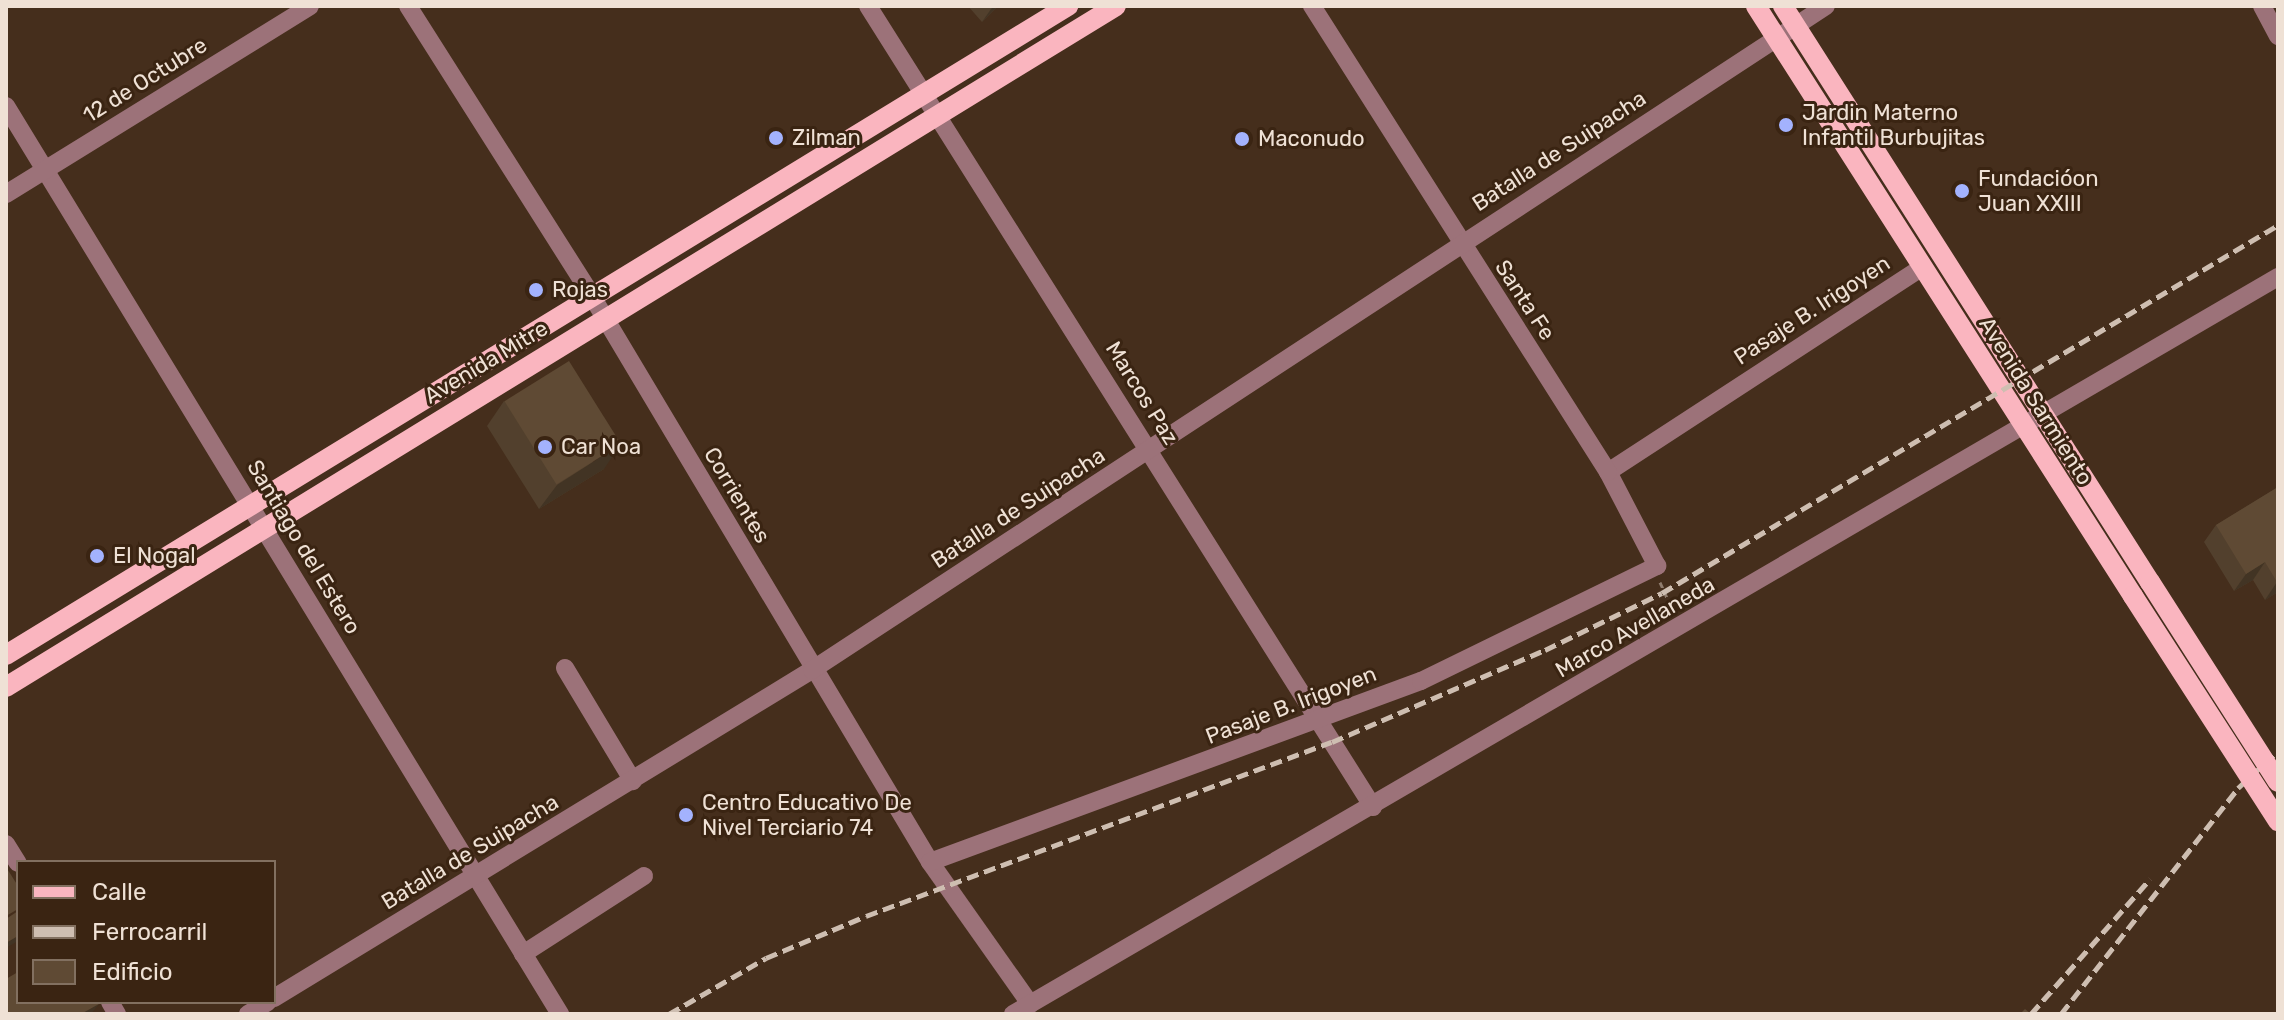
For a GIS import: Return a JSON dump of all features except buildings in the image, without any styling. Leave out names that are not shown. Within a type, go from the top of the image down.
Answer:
[{"type":"main road","name":"Avenida Mitre","points":[[6,655],[1068,6]]},
{"type":"main road","name":"Avenida Mitre","points":[[6,687],[263,526],[1116,6]]},
{"type":"main road","name":"Avenida Sarmiento","points":[[1756,6],[2023,428],[2278,821]]},
{"type":"main road","name":"Avenida Sarmiento","points":[[1783,6],[2278,782]]},
{"type":"street","name":"12 de Octubre","points":[[6,194],[310,6]]},
{"type":"street","name":"Corrientes","points":[[408,6],[593,298],[812,670],[930,862],[1030,1004]]},
{"type":"street","name":"Marcos Paz","points":[[868,6],[1373,807]]},
{"type":"street","name":"Santa Fe","points":[[1312,6],[1608,472],[1657,566]]},
{"type":"street","name":"Batalla de Suipacha","points":[[276,997],[812,670],[1826,6]]},
{"type":"street","points":[[2262,6],[2278,36]]},
{"type":"street","name":"Santiago del Estero","points":[[6,106],[560,1014]]},
{"type":"street","name":"Pasaje B. Irigoyen","points":[[1608,472],[1922,267]]},
{"type":"street","name":"Marco Avellaneda","points":[[1013,1014],[2045,418],[2278,277]]},
{"type":"street","name":"Pasaje B. Irigoyen","points":[[930,862],[1319,721],[1505,645],[1657,566]]},
{"type":"street","points":[[565,668],[633,781]]},
{"type":"street","points":[[523,954],[644,876]]},
{"type":"path","points":[[1657,566],[1662,593],[1683,627]]},
{"type":"railway","points":[[669,1014],[766,958],[866,916],[1332,742],[1545,650],[1662,593],[2278,225]]},
{"type":"railway","points":[[2061,1014],[2238,788],[2278,751]]},
{"type":"railway","points":[[2031,1014],[2150,879]]},
{"type":"place","name":"Jardin Materno Infantil Burbujitas","points":[[1786,125]]},
{"type":"place","name":"Zilman","points":[[776,138]]},
{"type":"place","name":"Maconudo","points":[[1242,139]]},
{"type":"place","name":"Fundacióon Juan XXIII","points":[[1962,191]]},
{"type":"place","name":"Rojas","points":[[536,290]]},
{"type":"place","name":"Car Noa","points":[[545,447]]},
{"type":"place","name":"El Nogal","points":[[97,556]]},
{"type":"place","name":"Centro Educativo De Nivel Terciario 74","points":[[686,815]]}]
